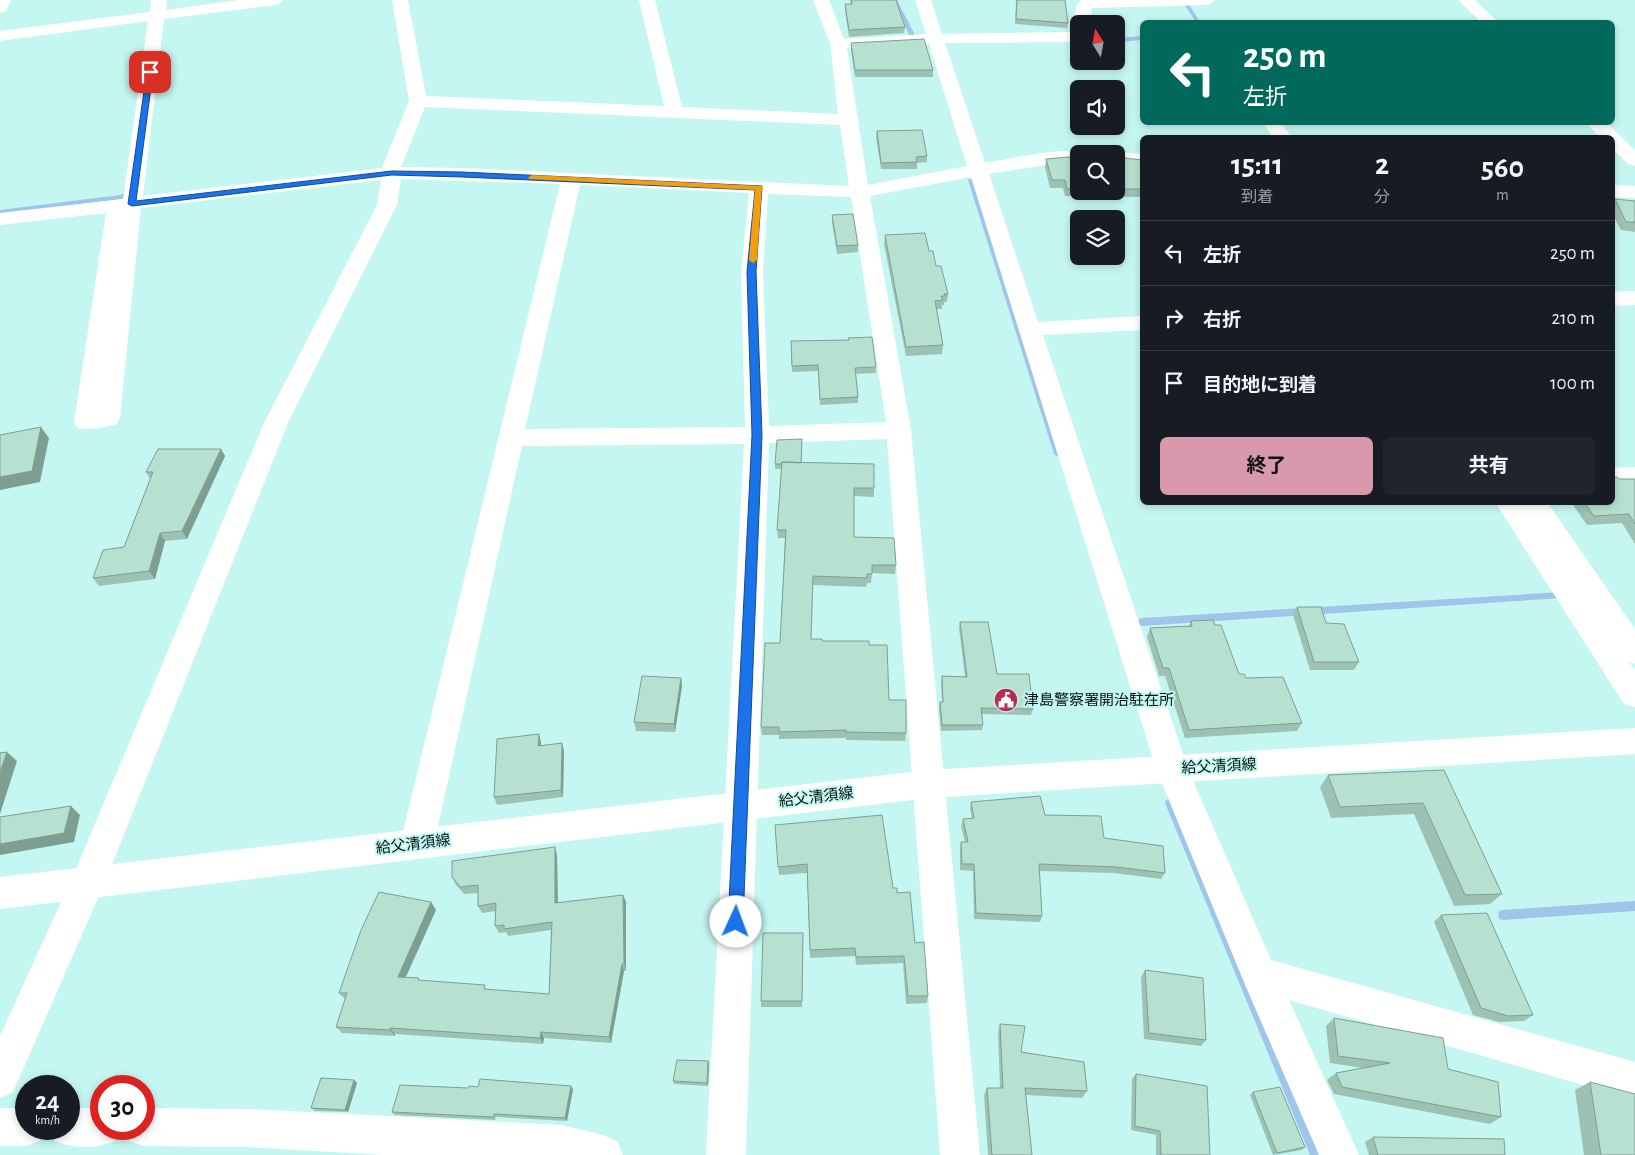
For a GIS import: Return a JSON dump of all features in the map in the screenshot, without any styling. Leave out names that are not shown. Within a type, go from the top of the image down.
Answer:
[{"type":"street","points":[[0,8],[3,0]]},
{"type":"street","points":[[0,36],[150,8],[275,0]]},
{"type":"street","points":[[0,1080],[88,882],[276,423],[387,205],[392,166],[418,101],[400,0]]},
{"type":"street","points":[[647,0],[674,113]]},
{"type":"street","points":[[821,0],[839,44],[848,120],[899,430],[960,1155]]},
{"type":"street","points":[[923,0],[1172,769],[1259,974],[1339,1155]]},
{"type":"street","points":[[1083,15],[1085,4],[1186,5],[1208,0]]},
{"type":"street","points":[[1466,0],[1488,20]]},
{"type":"street","points":[[119,201],[108,418],[86,422],[119,201],[150,8]]},
{"type":"street","points":[[839,44],[935,38],[1016,36],[1070,38]]},
{"type":"street","points":[[418,101],[848,120]]},
{"type":"street","points":[[1598,125],[1609,135]]},
{"type":"street","points":[[1615,141],[1635,160]]},
{"type":"street","points":[[0,219],[119,201],[392,173],[860,192],[978,170],[1070,156]]},
{"type":"street","points":[[1125,159],[1140,160]]},
{"type":"street","points":[[418,844],[570,180]]},
{"type":"street","points":[[726,1155],[757,435],[752,272],[759,188]]},
{"type":"street","points":[[1615,191],[1635,192]]},
{"type":"street","points":[[0,206],[119,201]]},
{"type":"street","points":[[1615,300],[1635,298]]},
{"type":"street","points":[[1030,329],[1140,323]]},
{"type":"street","points":[[511,438],[757,435],[899,430]]},
{"type":"street","points":[[1615,477],[1635,476]]},
{"type":"street","points":[[1510,505],[1635,695]]},
{"type":"street","points":[[1535,505],[1635,652]]},
{"type":"street","name":"給父清須線","points":[[0,893],[929,784],[1635,741]]},
{"type":"street","points":[[1259,974],[1635,1081]]},
{"type":"street","points":[[0,1127],[15,1127]]},
{"type":"street","points":[[155,1127],[247,1128],[552,1145],[603,1155]]},
{"type":"building","points":[[851,0],[896,0],[905,27],[849,30],[845,4],[852,4]]},
{"type":"building","points":[[1017,0],[1065,0],[1068,23],[1016,19]]},
{"type":"building","points":[[924,39],[933,70],[855,70],[851,43]]},
{"type":"building","points":[[922,130],[927,156],[916,157],[917,162],[881,163],[877,131]]},
{"type":"building","points":[[1070,157],[1070,189],[1067,189],[1065,180],[1052,180],[1046,159]]},
{"type":"building","points":[[1125,158],[1140,160],[1140,189],[1125,189]]},
{"type":"building","points":[[1615,199],[1635,201],[1635,222],[1626,222]]},
{"type":"building","points":[[853,214],[858,245],[837,246],[832,215]]},
{"type":"building","points":[[925,233],[929,251],[933,251],[936,266],[941,266],[948,294],[941,296],[943,300],[935,301],[943,345],[906,347],[885,235]]},
{"type":"building","points":[[872,337],[876,367],[855,368],[858,397],[820,399],[818,365],[792,366],[791,341],[849,340],[848,338]]},
{"type":"building","points":[[41,427],[32,471],[0,477],[0,435]]},
{"type":"building","points":[[802,439],[801,463],[782,462],[781,464],[775,464],[777,440]]},
{"type":"building","points":[[158,449],[221,449],[182,531],[160,533],[149,571],[93,578],[103,550],[124,547],[153,472],[146,472]]},
{"type":"building","points":[[782,462],[874,464],[874,488],[854,488],[854,537],[894,538],[896,565],[872,565],[872,574],[867,574],[867,578],[813,576],[811,639],[822,639],[823,641],[869,641],[869,645],[887,645],[889,700],[906,700],[906,733],[846,732],[846,730],[779,732],[779,727],[761,727],[765,643],[780,643],[786,530],[777,530]]},
{"type":"building","points":[[1615,477],[1619,479],[1635,479],[1635,524],[1629,514],[1594,516],[1586,505],[1615,505]]},
{"type":"building","points":[[1297,607],[1321,607],[1326,623],[1344,624],[1359,662],[1314,662]]},
{"type":"building","points":[[1213,620],[1215,625],[1221,625],[1239,674],[1244,674],[1246,678],[1283,677],[1302,723],[1189,730],[1169,668],[1163,668],[1150,628],[1192,626],[1191,621]]},
{"type":"building","points":[[960,622],[988,622],[997,674],[1029,674],[1033,709],[981,708],[983,725],[942,725],[940,702],[943,702],[942,676],[967,677]]},
{"type":"building","points":[[642,676],[681,678],[674,724],[634,722]]},
{"type":"building","points":[[539,734],[538,746],[562,743],[561,790],[494,797],[497,739]]},
{"type":"building","points":[[7,752],[0,772],[0,753]]},
{"type":"building","points":[[1444,770],[1502,894],[1465,895],[1423,803],[1340,807],[1328,775]]},
{"type":"building","points":[[1040,796],[1045,815],[1101,816],[1104,838],[1163,846],[1165,873],[1116,867],[1039,864],[1042,916],[976,913],[974,864],[962,864],[961,842],[968,842],[963,819],[974,818],[971,802]]},
{"type":"building","points":[[71,806],[64,833],[0,844],[0,817]]},
{"type":"building","points":[[882,815],[893,888],[897,888],[897,893],[910,892],[915,943],[924,942],[928,996],[908,996],[904,956],[856,957],[855,948],[810,950],[807,864],[778,867],[775,825]]},
{"type":"building","points":[[555,847],[555,903],[623,895],[624,964],[622,964],[609,1037],[541,1032],[540,1038],[390,1028],[390,1030],[336,1027],[347,993],[339,993],[361,930],[379,892],[431,902],[398,977],[485,985],[484,989],[549,994],[552,922],[504,929],[504,925],[495,926],[496,903],[478,906],[478,885],[460,887],[452,877],[452,861]]},
{"type":"building","points":[[1487,913],[1533,1015],[1508,1016],[1481,1008],[1441,915]]},
{"type":"building","points":[[763,933],[803,933],[802,1001],[761,1001]]},
{"type":"building","points":[[1145,970],[1203,978],[1206,1040],[1149,1033]]},
{"type":"building","points":[[1334,1018],[1443,1038],[1448,1069],[1498,1082],[1501,1117],[1342,1087],[1336,1073],[1390,1063],[1338,1056]]},
{"type":"building","points":[[1000,1024],[1025,1026],[1021,1052],[1084,1062],[1087,1091],[1025,1088],[1032,1155],[992,1155],[987,1088],[1003,1088]]},
{"type":"building","points":[[677,1060],[708,1061],[707,1083],[673,1081]]},
{"type":"building","points":[[1136,1074],[1207,1086],[1210,1155],[1161,1155],[1160,1131],[1135,1126]]},
{"type":"building","points":[[321,1078],[354,1080],[345,1110],[311,1108]]},
{"type":"building","points":[[480,1079],[571,1086],[565,1118],[494,1114],[493,1117],[392,1112],[400,1085],[468,1088],[469,1086],[478,1087]]},
{"type":"building","points":[[1590,1082],[1635,1094],[1635,1155],[1601,1155]]},
{"type":"building","points":[[1280,1087],[1305,1147],[1277,1153],[1253,1092]]},
{"type":"building","points":[[1373,1137],[1504,1139],[1505,1155],[1378,1155]]},
{"type":"waterway","points":[[895,0],[913,37]]},
{"type":"waterway","points":[[1186,4],[1197,20]]},
{"type":"waterway","points":[[1125,39],[1140,38]]},
{"type":"waterway","points":[[971,180],[1058,454]]},
{"type":"waterway","points":[[0,212],[122,197],[127,194],[127,188]]},
{"type":"waterway","points":[[1142,622],[1562,595]]},
{"type":"waterway","points":[[1170,803],[1316,1155]]},
{"type":"waterway","points":[[1503,915],[1635,906]]},
{"type":"slow traffic","points":[[532,178],[759,188],[753,260]]},
{"type":"place","name":"津島警察署開治駐在所","points":[[1006,700]]},
{"type":"route","points":[[150,72],[132,204],[392,173],[462,174],[759,188],[752,272],[757,435],[736,922]]}]
